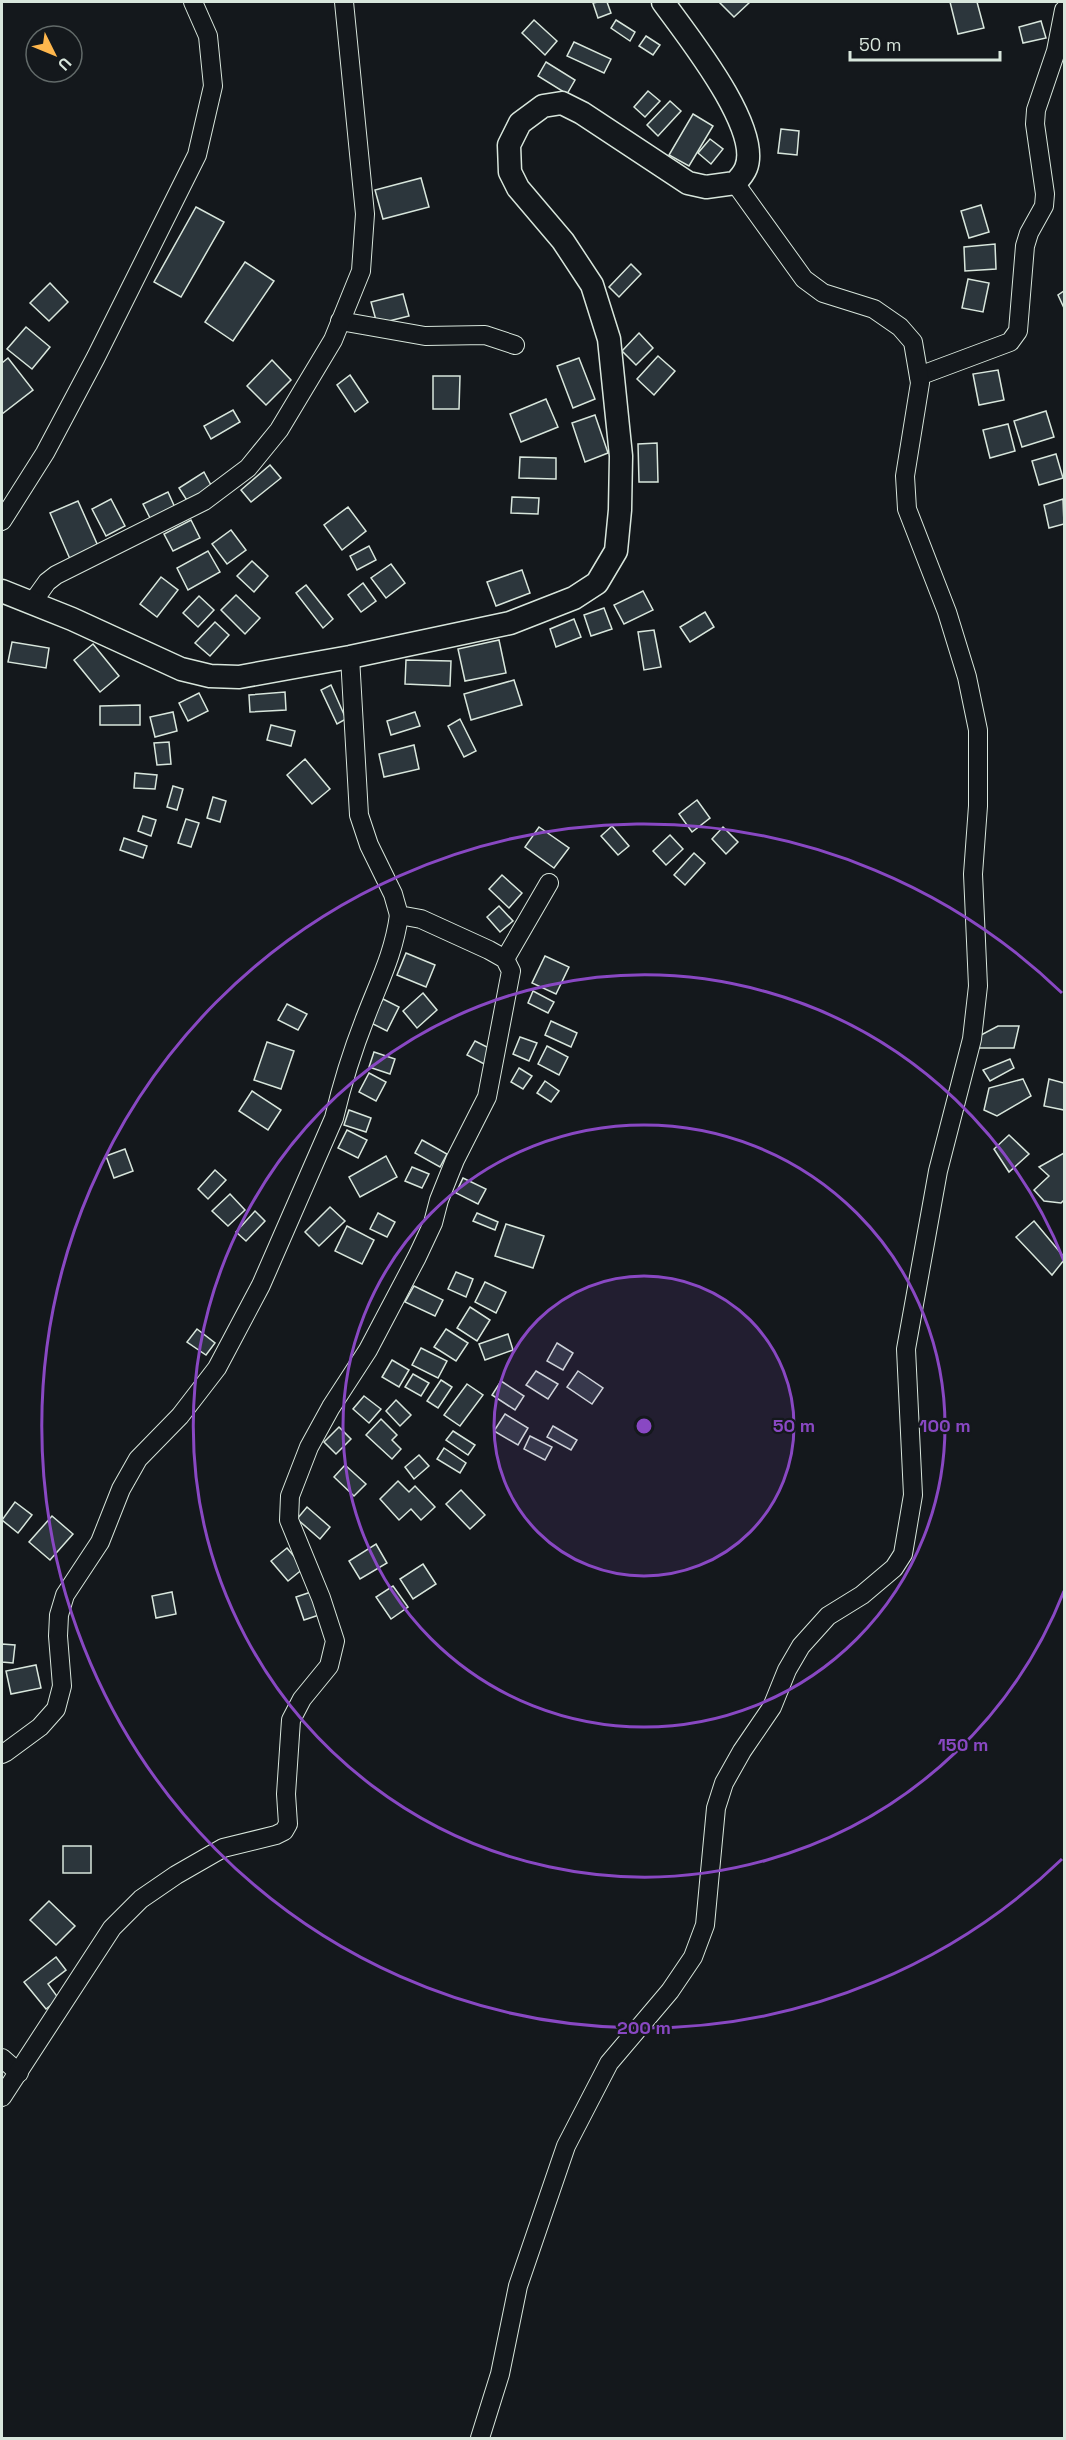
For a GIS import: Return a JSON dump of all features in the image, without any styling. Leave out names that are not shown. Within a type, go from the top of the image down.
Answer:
[{"type":"street","points":[[2,521],[50,443],[96,357],[197,155],[213,86],[208,36],[193,2]]},
{"type":"street","points":[[32,603],[42,588],[56,575],[204,501],[248,468],[279,430],[333,340],[361,271],[365,214],[344,2]]},
{"type":"street","points":[[2,591],[181,669],[210,676],[239,676],[350,657],[510,623],[574,598],[597,583],[616,551],[620,510],[621,456],[609,339],[592,285],[563,241],[518,188],[510,172],[509,145],[520,123],[543,106],[562,103],[582,113],[688,183],[706,187],[735,183],[747,168],[747,150],[743,132],[719,81],[663,2]]},
{"type":"street","points":[[919,376],[1010,342],[1018,331],[1025,246],[1029,233],[1044,206],[1046,194],[1035,124],[1036,110],[1056,51],[1065,10]]},
{"type":"street","points":[[480,2439],[500,2374],[519,2286],[566,2146],[609,2063],[669,1991],[693,1957],[705,1925],[716,1808],[724,1784],[742,1751],[771,1707],[787,1670],[801,1646],[828,1616],[862,1595],[894,1568],[903,1554],[913,1495],[906,1349],[938,1172],[972,1040],[978,986],[973,874],[978,806],[978,730],[967,677],[947,612],[907,509],[905,476],[920,383],[913,342],[900,327],[874,309],[823,293],[804,279],[735,183]]},
{"type":"street","points":[[340,321],[425,336],[485,335],[515,345]]},
{"type":"street","points":[[2,1754],[40,1727],[56,1708],[62,1686],[58,1636],[59,1615],[65,1595],[100,1542],[121,1489],[138,1459],[180,1416],[217,1368],[261,1285],[334,1118],[340,1092],[365,1017],[391,956],[399,915],[393,894],[369,844],[359,814],[350,657]]},
{"type":"street","points":[[505,959],[549,883]]},
{"type":"street","points":[[2,2097],[112,1928],[141,1899],[176,1875],[223,1848],[276,1835],[284,1831],[288,1824],[286,1794],[291,1720],[302,1699],[329,1665],[335,1641],[321,1598],[289,1521],[290,1496],[309,1447],[331,1407],[364,1357],[434,1223],[439,1200],[487,1097],[511,970],[505,959],[421,919],[399,915]]},
{"type":"street","points":[[2,2058],[19,2073]]},
{"type":"building","points":[[607,2],[611,13],[598,18],[593,3]]},
{"type":"building","points":[[719,2],[750,2],[734,17]]},
{"type":"building","points":[[950,2],[977,2],[984,28],[958,34]]},
{"type":"building","points":[[534,20],[557,41],[545,55],[522,33]]},
{"type":"building","points":[[616,20],[635,32],[630,41],[611,28]]},
{"type":"building","points":[[1041,21],[1046,38],[1023,43],[1019,27]]},
{"type":"building","points":[[646,36],[660,45],[653,55],[639,46]]},
{"type":"building","points":[[574,42],[611,59],[604,73],[567,56]]},
{"type":"building","points":[[546,62],[575,80],[567,94],[538,76]]},
{"type":"building","points":[[648,91],[660,101],[645,117],[634,107]]},
{"type":"building","points":[[670,101],[681,111],[658,136],[647,125]]},
{"type":"building","points":[[693,114],[713,126],[689,166],[669,155]]},
{"type":"building","points":[[781,129],[799,131],[797,155],[778,153]]},
{"type":"building","points":[[710,139],[723,149],[711,164],[698,153]]},
{"type":"building","points":[[421,178],[429,207],[383,219],[375,190]]},
{"type":"building","points":[[981,205],[989,232],[969,238],[961,211]]},
{"type":"building","points":[[196,207],[224,222],[181,297],[154,282]]},
{"type":"building","points":[[995,244],[996,269],[965,271],[964,247]]},
{"type":"building","points":[[245,262],[274,281],[233,341],[205,322]]},
{"type":"building","points":[[631,264],[641,274],[619,297],[609,287]]},
{"type":"building","points":[[968,279],[989,283],[983,312],[962,308]]},
{"type":"building","points":[[50,283],[68,302],[49,321],[30,303]]},
{"type":"building","points":[[1064,291],[1064,308],[1058,295]]},
{"type":"building","points":[[403,294],[409,316],[377,324],[371,302]]},
{"type":"building","points":[[26,327],[50,347],[32,369],[7,349]]},
{"type":"building","points":[[639,333],[653,348],[636,365],[622,351]]},
{"type":"building","points":[[658,356],[675,371],[654,395],[637,379]]},
{"type":"building","points":[[8,358],[33,390],[2,414],[2,363]]},
{"type":"building","points":[[579,358],[595,399],[573,408],[557,366]]},
{"type":"building","points":[[272,360],[291,380],[266,405],[247,386]]},
{"type":"building","points":[[998,370],[1004,400],[979,405],[973,374]]},
{"type":"building","points":[[350,375],[368,402],[355,412],[337,385]]},
{"type":"building","points":[[433,376],[460,376],[459,409],[433,409]]},
{"type":"building","points":[[546,399],[558,427],[521,442],[510,414]]},
{"type":"building","points":[[233,410],[240,422],[211,439],[204,426]]},
{"type":"building","points":[[1046,411],[1054,437],[1022,447],[1014,421]]},
{"type":"building","points":[[595,415],[608,453],[585,462],[572,423]]},
{"type":"building","points":[[1008,424],[1015,451],[990,458],[983,430]]},
{"type":"building","points":[[657,443],[658,482],[639,482],[638,444]]},
{"type":"building","points":[[1056,454],[1063,478],[1039,485],[1032,461]]},
{"type":"building","points":[[520,457],[556,458],[556,479],[519,478]]},
{"type":"building","points":[[270,465],[281,478],[251,502],[241,490]]},
{"type":"building","points":[[204,472],[212,487],[188,502],[179,488]]},
{"type":"building","points":[[168,492],[177,512],[153,524],[143,504]]},
{"type":"building","points":[[512,497],[539,498],[538,514],[511,513]]},
{"type":"building","points":[[111,499],[125,526],[106,536],[92,509]]},
{"type":"building","points":[[1063,499],[1064,524],[1049,528],[1044,505]]},
{"type":"building","points":[[78,501],[98,546],[70,559],[50,513]]},
{"type":"building","points":[[348,507],[366,531],[342,550],[324,525]]},
{"type":"building","points":[[191,520],[200,538],[173,551],[164,534]]},
{"type":"building","points":[[231,530],[246,550],[227,564],[212,544]]},
{"type":"building","points":[[369,546],[376,560],[357,570],[350,556]]},
{"type":"building","points":[[208,551],[220,572],[188,590],[177,568]]},
{"type":"building","points":[[252,561],[268,576],[254,592],[237,576]]},
{"type":"building","points":[[391,564],[405,583],[386,598],[371,578]]},
{"type":"building","points":[[522,570],[530,593],[496,606],[487,582]]},
{"type":"building","points":[[161,577],[178,590],[157,617],[140,604]]},
{"type":"building","points":[[363,583],[376,601],[361,612],[348,595]]},
{"type":"building","points":[[306,585],[333,619],[323,628],[296,593]]},
{"type":"building","points":[[643,591],[653,610],[624,624],[614,605]]},
{"type":"building","points":[[236,595],[260,618],[245,634],[221,610]]},
{"type":"building","points":[[199,596],[214,610],[198,627],[183,613]]},
{"type":"building","points":[[604,608],[612,629],[591,636],[584,615]]},
{"type":"building","points":[[705,612],[714,627],[690,642],[680,627]]},
{"type":"building","points":[[574,619],[581,637],[556,647],[550,629]]},
{"type":"building","points":[[215,622],[229,635],[210,656],[195,643]]},
{"type":"building","points":[[654,630],[661,667],[644,670],[638,632]]},
{"type":"building","points":[[499,640],[506,673],[465,681],[458,649]]},
{"type":"building","points":[[12,642],[49,648],[46,668],[8,662]]},
{"type":"building","points":[[93,644],[119,676],[100,692],[74,660]]},
{"type":"building","points":[[406,660],[451,661],[450,686],[405,684]]},
{"type":"building","points":[[514,680],[522,705],[471,720],[464,694]]},
{"type":"building","points":[[331,685],[346,719],[337,724],[321,690]]},
{"type":"building","points":[[285,692],[286,710],[250,712],[249,695]]},
{"type":"building","points":[[199,693],[208,711],[188,721],[179,703]]},
{"type":"building","points":[[140,705],[140,725],[100,725],[100,706]]},
{"type":"building","points":[[173,712],[177,731],[155,737],[150,717]]},
{"type":"building","points":[[415,712],[420,726],[391,735],[387,721]]},
{"type":"building","points":[[460,719],[476,751],[464,757],[448,726]]},
{"type":"building","points":[[271,725],[295,731],[291,746],[267,740]]},
{"type":"building","points":[[169,742],[171,764],[157,765],[154,743]]},
{"type":"building","points":[[414,745],[419,769],[384,777],[379,754]]},
{"type":"building","points":[[305,759],[330,789],[312,804],[287,775]]},
{"type":"building","points":[[135,773],[157,775],[155,789],[134,788]]},
{"type":"building","points":[[173,786],[183,789],[177,810],[167,807]]},
{"type":"building","points":[[213,797],[226,801],[220,822],[207,818]]},
{"type":"building","points":[[697,800],[710,818],[692,832],[679,814]]},
{"type":"building","points":[[143,816],[156,820],[151,836],[138,831]]},
{"type":"building","points":[[186,819],[199,823],[191,847],[178,843]]},
{"type":"building","points":[[612,826],[629,846],[618,855],[601,836]]},
{"type":"building","points":[[539,827],[569,848],[554,868],[525,847]]},
{"type":"building","points":[[723,827],[738,842],[726,854],[712,839]]},
{"type":"building","points":[[670,835],[683,849],[666,865],[653,851]]},
{"type":"building","points":[[124,838],[147,846],[143,858],[120,850]]},
{"type":"building","points":[[694,853],[705,863],[685,885],[674,875]]},
{"type":"building","points":[[502,875],[522,893],[509,908],[489,889]]},
{"type":"building","points":[[499,906],[513,921],[500,932],[487,917]]},
{"type":"building","points":[[406,953],[435,965],[426,987],[397,975]]},
{"type":"building","points":[[545,956],[569,967],[556,994],[532,983]]},
{"type":"building","points":[[533,991],[554,1002],[548,1013],[528,1003]]},
{"type":"building","points":[[423,993],[437,1010],[417,1028],[403,1011]]},
{"type":"building","points":[[383,999],[399,1007],[387,1031],[371,1023]]},
{"type":"building","points":[[287,1004],[307,1014],[298,1030],[278,1020]]},
{"type":"building","points":[[551,1021],[577,1033],[571,1047],[545,1035]]},
{"type":"building","points":[[998,1026],[1019,1026],[1014,1048],[978,1048],[981,1035]]},
{"type":"building","points":[[520,1037],[537,1043],[529,1061],[513,1054]]},
{"type":"building","points":[[475,1041],[495,1051],[488,1066],[467,1055]]},
{"type":"building","points":[[267,1042],[294,1051],[281,1089],[254,1080]]},
{"type":"building","points":[[547,1046],[568,1057],[559,1075],[538,1064]]},
{"type":"building","points":[[374,1052],[395,1059],[390,1074],[369,1067]]},
{"type":"building","points":[[1010,1059],[1014,1068],[990,1081],[983,1070]]},
{"type":"building","points":[[519,1068],[532,1076],[523,1089],[511,1082]]},
{"type":"building","points":[[369,1073],[386,1082],[376,1101],[359,1092]]},
{"type":"building","points":[[1023,1079],[1031,1096],[997,1116],[984,1110],[989,1088]]},
{"type":"building","points":[[1049,1079],[1064,1083],[1064,1110],[1044,1106]]},
{"type":"building","points":[[545,1081],[559,1091],[551,1102],[537,1093]]},
{"type":"building","points":[[252,1091],[281,1110],[268,1130],[239,1111]]},
{"type":"building","points":[[349,1110],[371,1118],[366,1132],[344,1125]]},
{"type":"building","points":[[347,1130],[367,1140],[358,1158],[338,1148]]},
{"type":"building","points":[[1009,1135],[1029,1154],[1009,1172],[994,1149]]},
{"type":"building","points":[[422,1140],[447,1154],[440,1167],[415,1153]]},
{"type":"building","points":[[125,1149],[133,1171],[114,1178],[106,1156]]},
{"type":"building","points":[[1064,1153],[1064,1200],[1061,1203],[1044,1201],[1034,1190],[1049,1176],[1039,1167]]},
{"type":"building","points":[[386,1156],[397,1177],[360,1197],[349,1177]]},
{"type":"building","points":[[412,1167],[429,1174],[422,1188],[405,1181]]},
{"type":"building","points":[[215,1170],[226,1180],[208,1199],[198,1189]]},
{"type":"building","points":[[463,1178],[486,1189],[478,1204],[456,1193]]},
{"type":"building","points":[[230,1194],[245,1210],[228,1226],[212,1211]]},
{"type":"building","points":[[330,1207],[345,1221],[319,1246],[305,1232]]},
{"type":"building","points":[[255,1211],[265,1221],[246,1241],[236,1232]]},
{"type":"building","points":[[378,1213],[395,1222],[387,1237],[370,1229]]},
{"type":"building","points":[[477,1213],[498,1222],[495,1230],[473,1221]]},
{"type":"building","points":[[1034,1221],[1064,1257],[1052,1275],[1016,1237]]},
{"type":"building","points":[[506,1224],[544,1236],[533,1268],[495,1256]]},
{"type":"building","points":[[347,1226],[374,1240],[362,1264],[335,1251]]},
{"type":"building","points":[[456,1272],[473,1279],[466,1297],[448,1289]]},
{"type":"building","points":[[485,1282],[506,1292],[496,1313],[475,1302]]},
{"type":"building","points":[[414,1286],[443,1300],[435,1316],[405,1302]]},
{"type":"building","points":[[470,1307],[490,1320],[477,1341],[457,1328]]},
{"type":"building","points":[[197,1329],[215,1343],[206,1355],[187,1342]]},
{"type":"building","points":[[446,1329],[468,1343],[456,1361],[434,1347]]},
{"type":"building","points":[[508,1334],[513,1350],[485,1360],[479,1344]]},
{"type":"building","points":[[557,1343],[573,1353],[563,1370],[547,1361]]},
{"type":"building","points":[[421,1348],[447,1361],[438,1378],[412,1365]]},
{"type":"building","points":[[392,1360],[409,1370],[399,1387],[382,1377]]},
{"type":"building","points":[[536,1371],[558,1384],[548,1399],[526,1385]]},
{"type":"building","points":[[578,1371],[603,1388],[592,1404],[567,1387]]},
{"type":"building","points":[[413,1374],[429,1383],[421,1396],[405,1387]]},
{"type":"building","points":[[441,1380],[452,1387],[438,1408],[427,1401]]},
{"type":"building","points":[[501,1381],[524,1396],[515,1410],[492,1395]]},
{"type":"building","points":[[467,1384],[483,1395],[460,1426],[444,1415]]},
{"type":"building","points":[[364,1396],[381,1409],[369,1423],[353,1409]]},
{"type":"building","points":[[396,1400],[411,1415],[400,1426],[386,1411]]},
{"type":"building","points":[[505,1414],[528,1428],[518,1445],[494,1431]]},
{"type":"building","points":[[381,1419],[397,1435],[392,1440],[401,1449],[392,1459],[366,1435]]},
{"type":"building","points":[[553,1426],[577,1440],[571,1450],[547,1437]]},
{"type":"building","points":[[339,1427],[351,1439],[336,1454],[324,1442]]},
{"type":"building","points":[[453,1431],[475,1445],[468,1455],[446,1440]]},
{"type":"building","points":[[530,1436],[552,1447],[545,1460],[524,1449]]},
{"type":"building","points":[[444,1448],[466,1463],[460,1473],[437,1459]]},
{"type":"building","points":[[419,1455],[429,1466],[414,1479],[405,1467]]},
{"type":"building","points":[[345,1465],[366,1484],[354,1496],[334,1477]]},
{"type":"building","points":[[398,1481],[409,1492],[415,1486],[435,1507],[421,1520],[411,1509],[399,1520],[380,1499]]},
{"type":"building","points":[[461,1490],[485,1515],[470,1529],[446,1504]]},
{"type":"building","points":[[15,1502],[32,1515],[18,1533],[2,1520]]},
{"type":"building","points":[[307,1507],[330,1527],[320,1539],[297,1519]]},
{"type":"building","points":[[52,1516],[73,1534],[50,1560],[29,1542]]},
{"type":"building","points":[[376,1544],[387,1563],[360,1579],[349,1561]]},
{"type":"building","points":[[287,1548],[304,1568],[288,1581],[271,1561]]},
{"type":"building","points":[[423,1564],[436,1584],[413,1599],[400,1579]]},
{"type":"building","points":[[393,1586],[408,1607],[391,1619],[376,1597]]},
{"type":"building","points":[[172,1592],[176,1614],[156,1618],[152,1596]]},
{"type":"building","points":[[311,1592],[319,1615],[304,1620],[296,1597]]},
{"type":"building","points":[[2,1644],[15,1645],[13,1663],[2,1662]]},
{"type":"building","points":[[36,1665],[41,1688],[11,1694],[6,1671]]},
{"type":"building","points":[[63,1846],[91,1846],[91,1873],[63,1873]]},
{"type":"building","points":[[49,1901],[75,1926],[56,1945],[30,1920]]},
{"type":"building","points":[[56,1957],[66,1970],[48,1984],[59,1999],[46,2009],[24,1982]]}]
